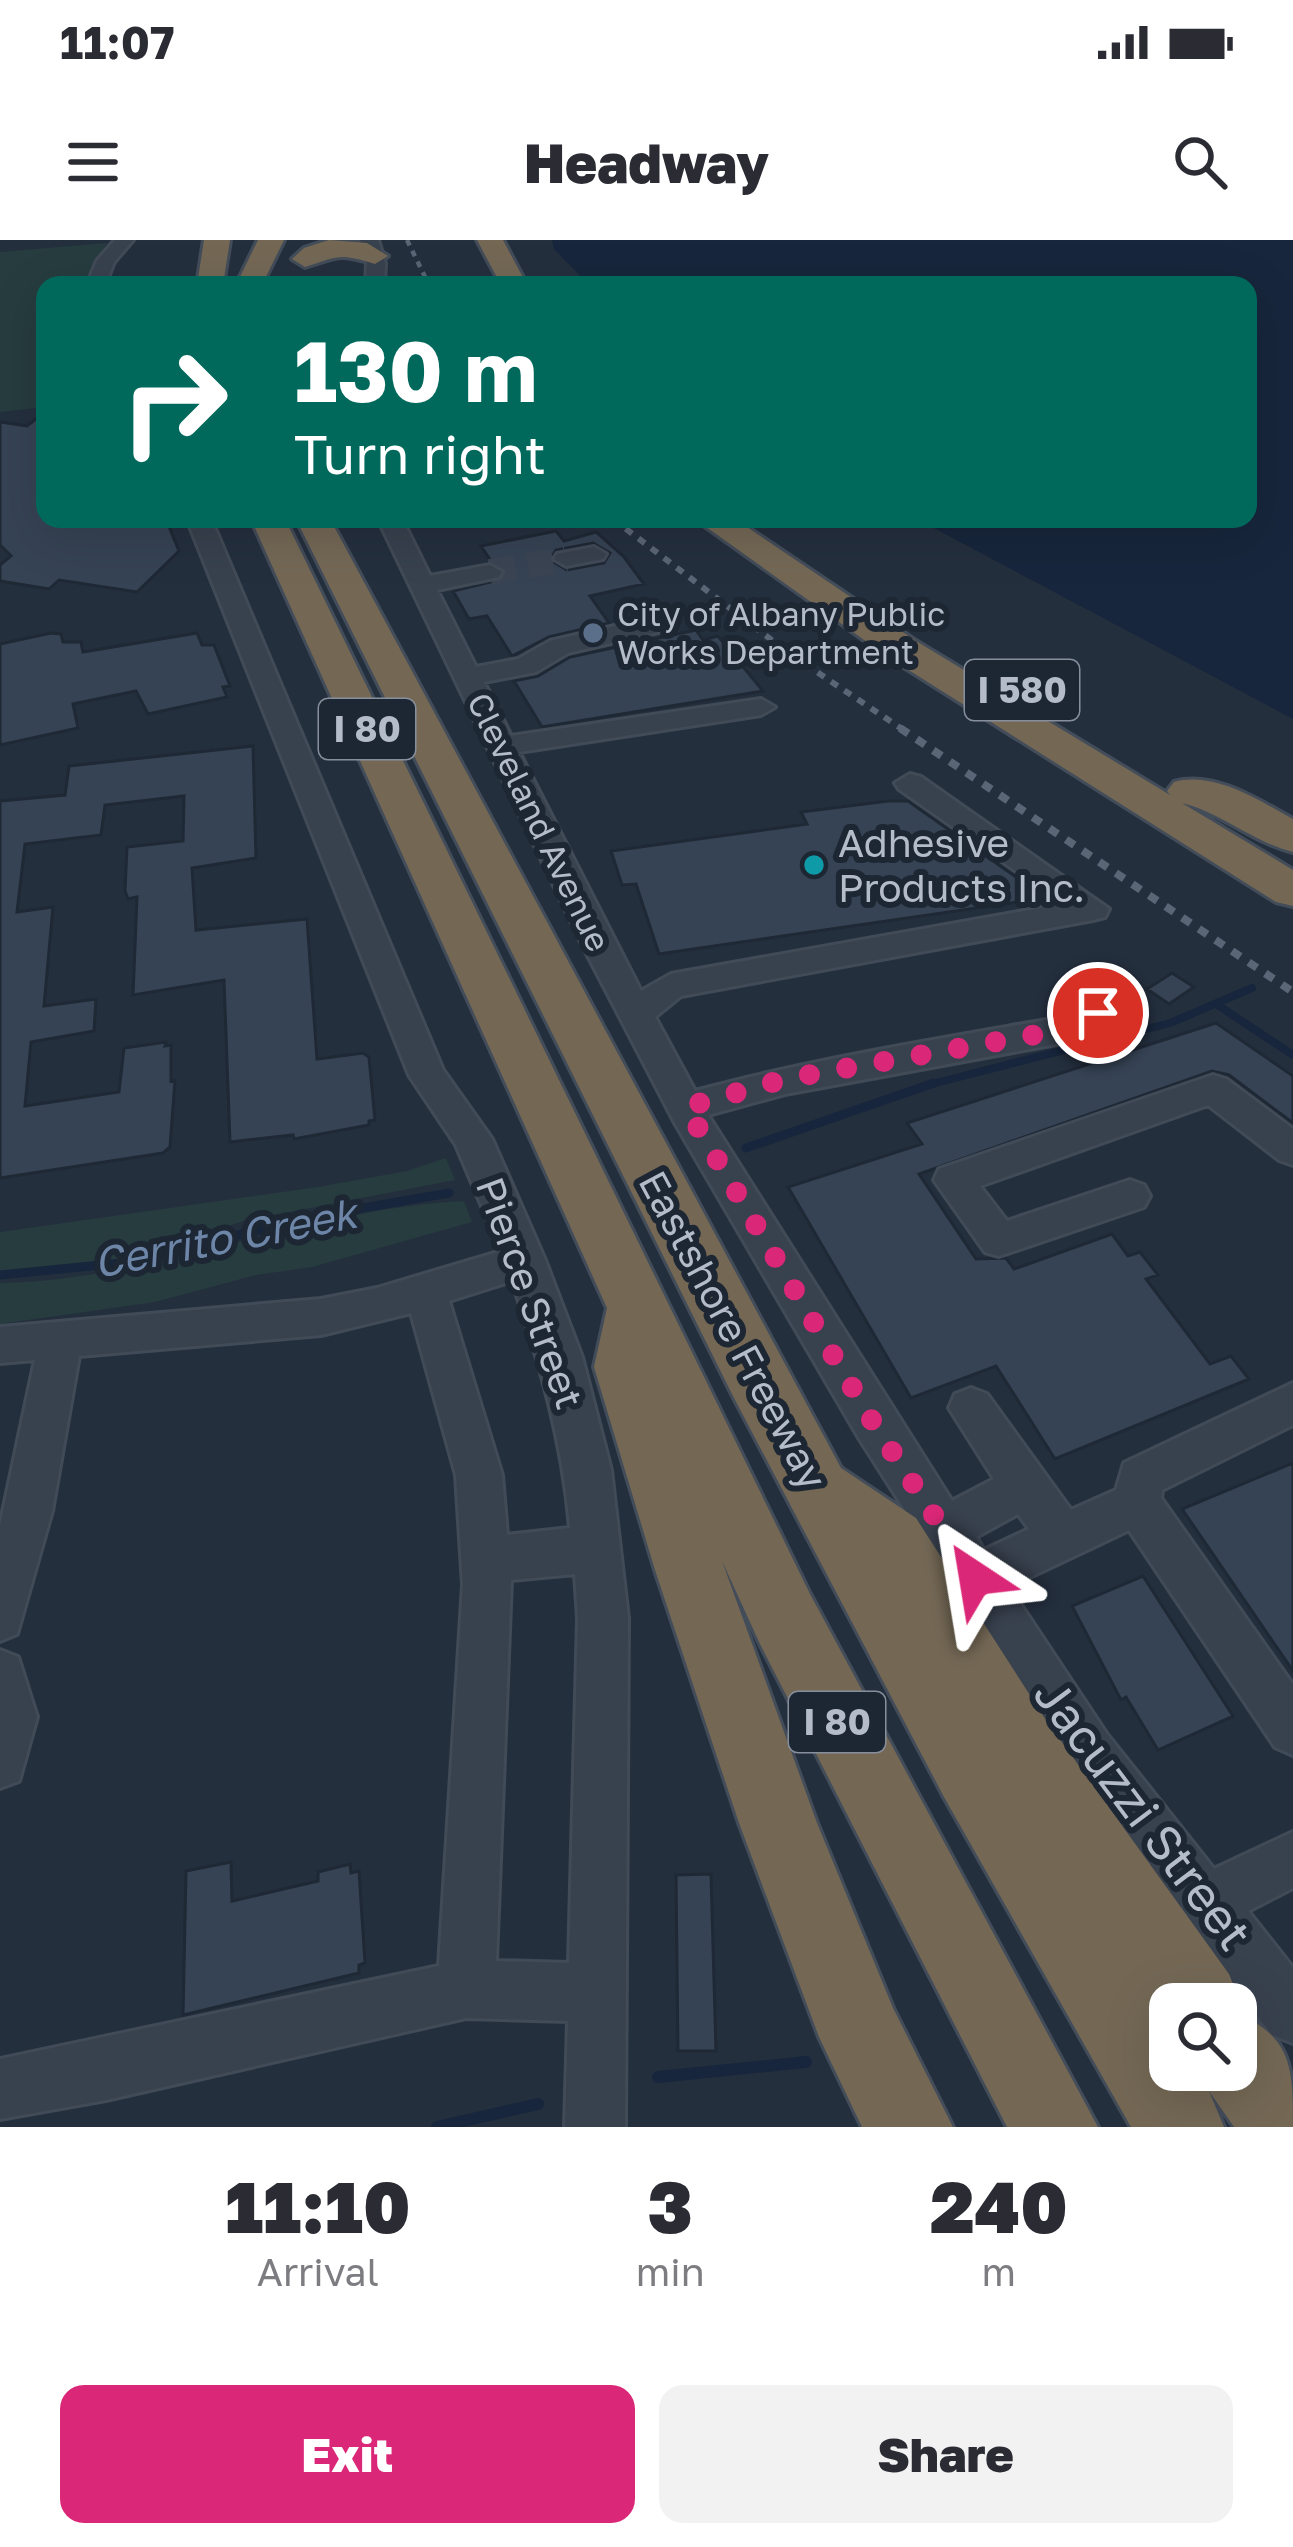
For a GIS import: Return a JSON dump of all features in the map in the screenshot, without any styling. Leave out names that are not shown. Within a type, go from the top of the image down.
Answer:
[{"type":"highway","points":[[212,276],[217,240]]},
{"type":"highway","points":[[215,276],[233,240]]},
{"type":"highway","points":[[253,276],[271,240]]},
{"type":"highway","points":[[301,272],[316,248],[334,240]]},
{"type":"highway","points":[[477,244],[482,276]]},
{"type":"highway","points":[[477,244],[506,276]]},
{"type":"highway","points":[[301,272],[316,251],[372,248]]},
{"type":"highway","name":"Eastshore Freeway","points":[[308,528],[636,1308],[831,1712],[1054,2127]]},
{"type":"highway","name":"Eastshore Freeway","points":[[308,528],[744,1356],[971,1770],[1180,2127]]},
{"type":"highway","name":"I 580","points":[[725,528],[902,649],[1293,891]]},
{"type":"highway","name":"I 580","points":[[769,528],[893,611],[1293,854]]},
{"type":"highway","points":[[1189,791],[1228,801],[1293,838]]},
{"type":"highway","points":[[636,1308],[626,1367],[674,1525],[778,1823],[862,2037],[909,2127]]},
{"type":"highway","points":[[814,1482],[892,1541],[1019,1747],[1184,1983]]},
{"type":"highway","points":[[1257,2085],[1288,2127]]},
{"type":"street","points":[[100,276],[124,240]]},
{"type":"street","name":"Pierce Street","points":[[203,528],[427,1075],[473,1139],[525,1260],[567,1383],[588,1470],[603,1658],[595,2127]]},
{"type":"street","name":"Cleveland Avenue","points":[[394,528],[690,1115]]},
{"type":"street","points":[[404,549],[450,546],[483,574],[422,585]]},
{"type":"street","points":[[566,559],[594,554]]},
{"type":"street","points":[[468,677],[526,666],[559,647],[662,623]]},
{"type":"street","points":[[501,746],[760,707]]},
{"type":"street","points":[[636,1013],[671,986],[1093,909],[910,783]]},
{"type":"street","points":[[690,1115],[785,1079],[1073,1028],[1124,998]]},
{"type":"street","points":[[1130,1196],[999,1240],[952,1180],[1213,1089],[1293,1150]]},
{"type":"street","name":"Jacuzzi Street","points":[[690,1115],[874,1424],[1088,1751],[1293,2014]]},
{"type":"street","points":[[0,1346],[321,1317],[426,1292],[525,1260]]},
{"type":"street","points":[[426,1292],[478,1475],[486,1565],[485,1672],[466,1990]]},
{"type":"street","points":[[0,1617],[15,1548],[29,1511],[61,1340]]},
{"type":"street","points":[[1293,1403],[1140,1478],[1137,1503],[1293,1729]]},
{"type":"street","points":[[971,1408],[1063,1538]]},
{"type":"street","points":[[944,1530],[1026,1486]]},
{"type":"street","points":[[975,1578],[1137,1503]]},
{"type":"street","points":[[486,1565],[513,1556],[597,1550]]},
{"type":"street","points":[[0,1675],[10,1717],[0,1762]]},
{"type":"street","points":[[1206,1902],[1293,1859]]},
{"type":"street","points":[[0,2089],[466,1990],[597,1993]]},
{"type":"green space","points":[[107,243],[87,276],[36,276],[36,408],[0,412],[0,252]]},
{"type":"green space","points":[[446,1158],[455,1180],[243,1221],[137,1258],[0,1271],[0,1232],[318,1187],[407,1171]]},
{"type":"green space","points":[[464,1201],[472,1222],[312,1267],[256,1275],[155,1302],[0,1324],[0,1283],[117,1270],[347,1217]]},
{"type":"water","points":[[552,240],[1293,240],[1293,719],[934,528],[1257,528],[1257,276],[580,276],[554,249]]},
{"type":"building","points":[[36,419],[36,528],[170,528],[179,551],[137,592],[59,580],[49,589],[0,581],[0,565],[11,556],[0,545],[0,422],[27,426]]},
{"type":"building","points":[[556,531],[564,541],[596,532],[624,557],[644,584],[590,596],[609,623],[549,637],[512,656],[487,616],[469,619],[453,591],[503,579],[506,571],[481,546]],"holes":[[[593,543],[610,553],[604,563],[567,570],[550,560],[556,550]]]},
{"type":"building","points":[[696,630],[703,640],[718,636],[763,691],[542,727],[514,681],[538,676],[570,657]]},
{"type":"building","points":[[197,633],[202,645],[214,645],[230,686],[223,687],[227,697],[148,714],[136,691],[73,704],[78,728],[0,745],[0,644],[61,634],[63,642],[81,642],[83,652]]},
{"type":"building","points":[[253,746],[256,858],[192,868],[196,930],[307,919],[317,1059],[363,1053],[369,1057],[375,1120],[294,1139],[293,1135],[230,1142],[224,980],[133,995],[137,897],[128,899],[125,891],[127,847],[183,841],[184,796],[105,805],[101,835],[25,844],[17,912],[53,907],[44,1006],[96,999],[94,1031],[31,1042],[25,1106],[119,1092],[124,1048],[166,1042],[165,1046],[171,1045],[171,1081],[175,1080],[170,1147],[163,1153],[0,1178],[0,801],[65,795],[69,766]]},
{"type":"building","name":"Adhesive Products Inc.","points":[[908,801],[1046,898],[659,954],[636,884],[622,885],[611,851],[807,824],[801,812]]},
{"type":"building","points":[[1172,973],[1194,987],[1169,1004],[1147,989]]},
{"type":"building","points":[[1216,1023],[1293,1076],[1293,1123],[1229,1075],[1212,1071],[919,1174],[976,1259],[1006,1258],[1014,1269],[1112,1234],[1128,1256],[1140,1252],[1158,1275],[1146,1279],[1210,1364],[1231,1356],[1249,1379],[1055,1459],[996,1366],[911,1398],[788,1187],[922,1144],[907,1123]]},
{"type":"building","points":[[1293,1463],[1293,1671],[1182,1509]]},
{"type":"building","points":[[1143,1576],[1233,1716],[1158,1750],[1126,1697],[1121,1700],[1072,1606]]},
{"type":"building","points":[[231,1862],[232,1901],[318,1881],[318,1872],[350,1864],[351,1873],[359,1871],[365,1963],[359,1965],[359,1973],[183,2015],[186,1871]]},
{"type":"building","points":[[711,1874],[716,2051],[678,2051],[676,1875]]},
{"type":"waterway","name":"Cerrito Creek","points":[[929,1085],[1170,1023],[1252,988]]},
{"type":"waterway","points":[[1219,1006],[1293,1055]]},
{"type":"waterway","name":"Cerrito Creek","points":[[929,1085],[934,1083]]},
{"type":"waterway","name":"Cerrito Creek","points":[[746,1148],[929,1085]]},
{"type":"waterway","name":"Cerrito Creek","points":[[924,1086],[929,1085]]},
{"type":"waterway","name":"Cerrito Creek","points":[[0,1275],[121,1263],[317,1216],[449,1193]]},
{"type":"waterway","points":[[658,2077],[806,2062]]},
{"type":"waterway","points":[[437,2127],[538,2104]]},
{"type":"tunnel","points":[[490,572],[566,559]]},
{"type":"railway","points":[[407,240],[425,276]]},
{"type":"railway","points":[[625,528],[790,654],[905,731]]},
{"type":"railway","points":[[900,728],[1293,992]]},
{"type":"place","name":"City of Albany Public Works Department","points":[[593,633]]},
{"type":"place","name":"Adhesive Products Inc.","points":[[814,865]]},
{"type":"route","points":[[975,1578],[874,1424],[686,1107],[785,1079],[1073,1028],[1098,1013]]}]
